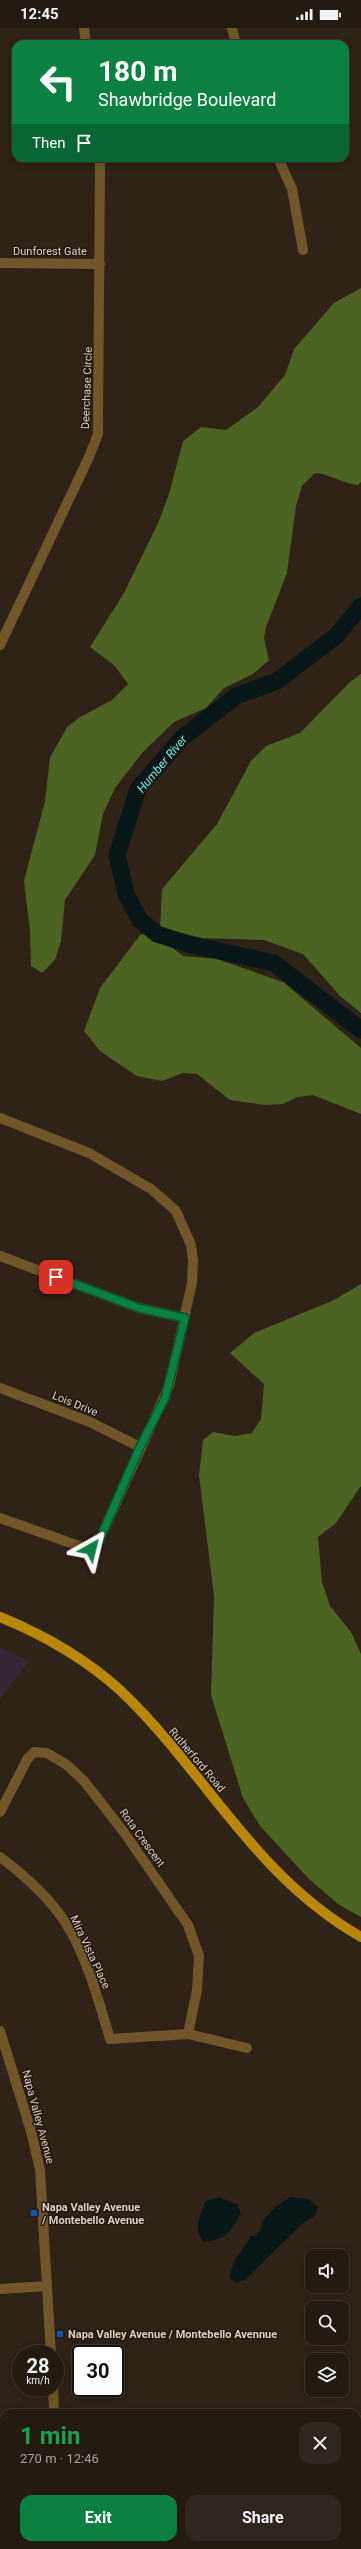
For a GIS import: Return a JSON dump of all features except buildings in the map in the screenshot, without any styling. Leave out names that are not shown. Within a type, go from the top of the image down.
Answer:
[{"type":"main road","name":"Rutherford Road","points":[[0,1616],[60,1646],[120,1691],[145,1717],[280,1877],[318,1909],[361,1937]]},
{"type":"street","points":[[84,28],[86,40]]},
{"type":"street","points":[[232,28],[235,40]]},
{"type":"street","name":"Deerchase Circle","points":[[0,645],[98,434],[100,162]]},
{"type":"street","points":[[280,162],[292,189],[303,250]]},
{"type":"street","name":"Dunforest Gate","points":[[0,263],[100,264]]},
{"type":"street","points":[[0,1118],[89,1153],[151,1188],[171,1205],[183,1224],[192,1253],[192,1283],[169,1386],[140,1447],[98,1543],[91,1549],[78,1546],[0,1518]]},
{"type":"street","points":[[0,1256],[139,1308],[185,1318]]},
{"type":"street","name":"Lois Drive","points":[[0,1388],[90,1422],[140,1447]]},
{"type":"street","name":"Rota Crescent","points":[[0,1812],[28,1758],[34,1752],[47,1753],[67,1765],[84,1781],[123,1831],[188,1925],[199,1956],[197,1990],[188,2034]]},
{"type":"street","name":"Mira Vista Place","points":[[0,1857],[26,1876],[65,1922],[93,1982],[110,2039],[188,2034],[247,2048]]},
{"type":"street","name":"Napa Valley Avenue","points":[[0,2031],[38,2160],[50,2345]]},
{"type":"street","points":[[0,2289],[47,2286]]},
{"type":"street","points":[[53,2397],[54,2409]]},
{"type":"shaded area","points":[[0,1647],[29,1661],[0,1699]]},
{"type":"shaded area","points":[[218,2197],[237,2204],[241,2214],[227,2234],[218,2239],[204,2242],[198,2232],[198,2222],[206,2201]]},
{"type":"shaded area","points":[[290,2197],[308,2199],[318,2207],[315,2216],[303,2223],[246,2279],[236,2283],[229,2277],[234,2262],[251,2236],[256,2236],[262,2227],[261,2223],[275,2207]]},
{"type":"green space","points":[[361,288],[361,482],[358,485],[347,483],[326,475],[315,473],[302,486],[296,506],[287,573],[266,627],[264,638],[269,660],[253,674],[224,688],[206,708],[174,722],[142,753],[115,788],[103,814],[95,855],[65,900],[61,941],[55,960],[42,973],[31,966],[30,931],[24,881],[45,801],[50,758],[67,727],[80,717],[112,700],[128,684],[115,666],[90,647],[124,593],[158,523],[169,494],[183,441],[201,427],[226,430],[258,407],[285,375],[294,349],[334,303]]},
{"type":"green space","points":[[361,674],[361,1013],[340,996],[303,954],[264,940],[202,938],[160,928],[162,889],[217,824],[251,761],[266,746],[300,733],[350,682]]},
{"type":"green space","points":[[154,933],[183,956],[217,959],[283,982],[361,1048],[361,1114],[313,1095],[297,1097],[283,1104],[264,1105],[230,1100],[197,1074],[183,1073],[162,1081],[137,1076],[100,1051],[84,1031],[100,988],[140,935]]},
{"type":"green space","points":[[361,1284],[361,1486],[336,1523],[318,1537],[322,1582],[330,1606],[351,1632],[361,1654],[361,1917],[338,1904],[309,1879],[260,1826],[243,1798],[211,1695],[214,1596],[199,1475],[203,1440],[213,1432],[235,1436],[252,1433],[261,1419],[264,1384],[230,1353],[254,1333],[334,1300]]},
{"type":"waterway","name":"Humber River","points":[[361,606],[336,636],[277,681],[236,696],[182,738],[138,789],[117,855],[126,894],[140,920],[157,934],[188,944],[274,963],[361,1030]]},
{"type":"place","name":"Napa Valley Avenue / Montebello Avenue","points":[[34,2213]]},
{"type":"place","name":"Napa Valley Avenue / Montebello Avennue","points":[[60,2334]]},
{"type":"route","points":[[56,1277],[139,1308],[185,1318],[173,1373],[165,1398],[118,1494],[98,1543],[91,1549]]}]
